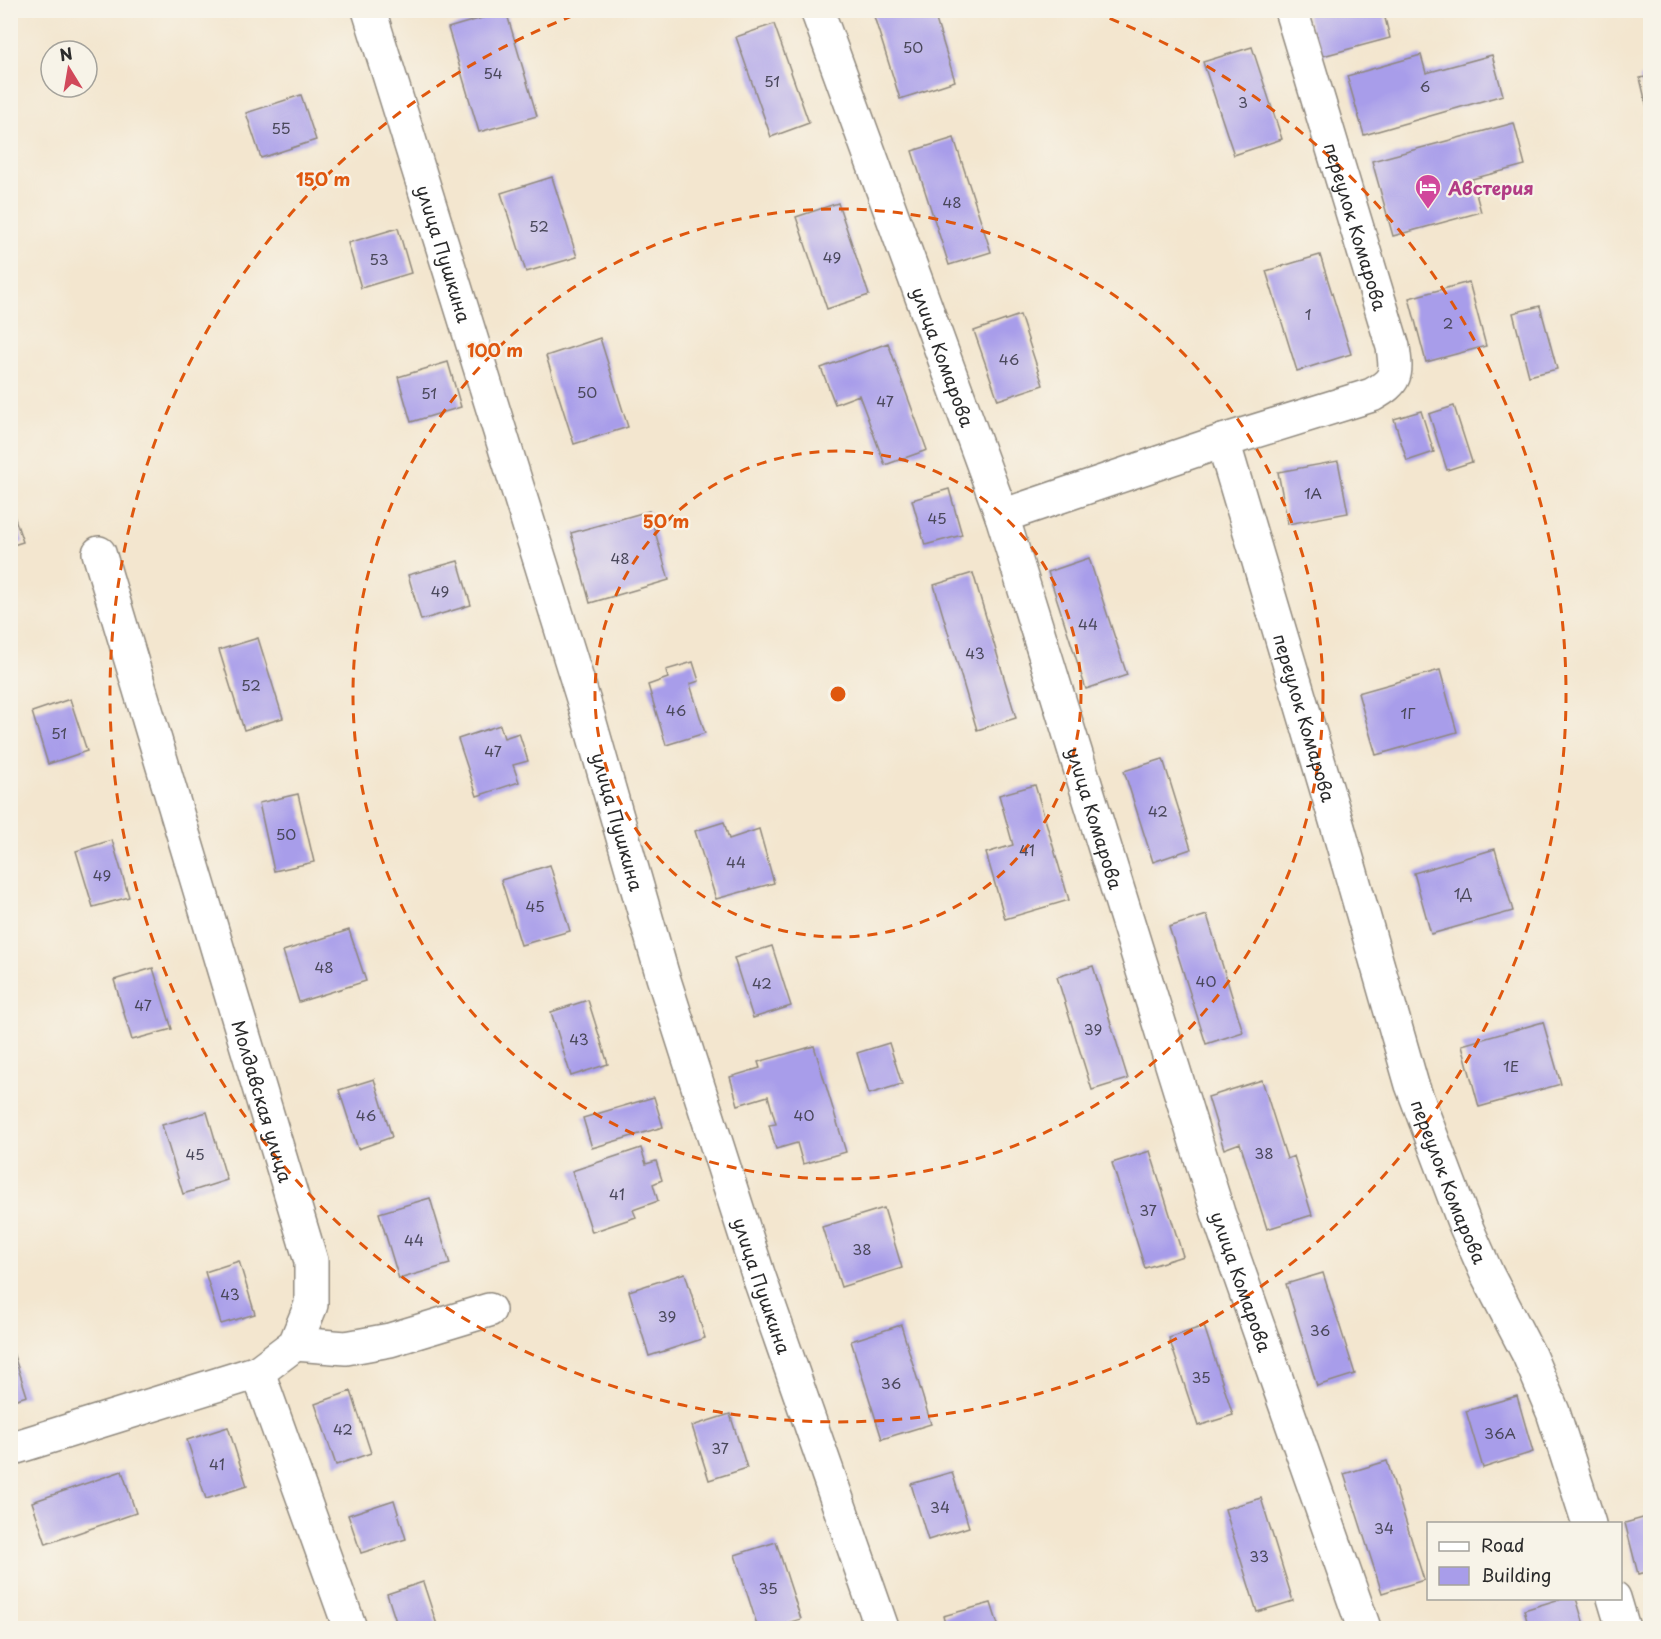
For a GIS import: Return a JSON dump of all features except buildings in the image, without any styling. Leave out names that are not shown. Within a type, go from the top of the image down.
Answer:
[{"type":"street","name":"улица Пушкина","points":[[369,10],[584,702],[667,989],[758,1274],[882,1629]]},
{"type":"street","name":"улица Комарова","points":[[817,10],[1002,516],[1218,1213],[1364,1629]]},
{"type":"street","name":"переулок Комарова","points":[[1291,10],[1393,347],[1395,365],[1393,379],[1388,386],[1371,395],[1223,441],[1412,1085],[1463,1220],[1487,1275],[1529,1355],[1553,1412],[1588,1522]]},
{"type":"street","points":[[1002,516],[1223,441]]},
{"type":"street","name":"Молдавская улица","points":[[99,553],[311,1261],[311,1305],[295,1344]]},
{"type":"street","points":[[10,1449],[258,1372],[295,1344],[346,1348],[390,1340],[489,1310]]},
{"type":"street","points":[[258,1372],[350,1629]]},
{"type":"street","points":[[1614,1600],[1623,1629]]},
{"type":"place","name":"Австерия","points":[[1428,210]]}]
